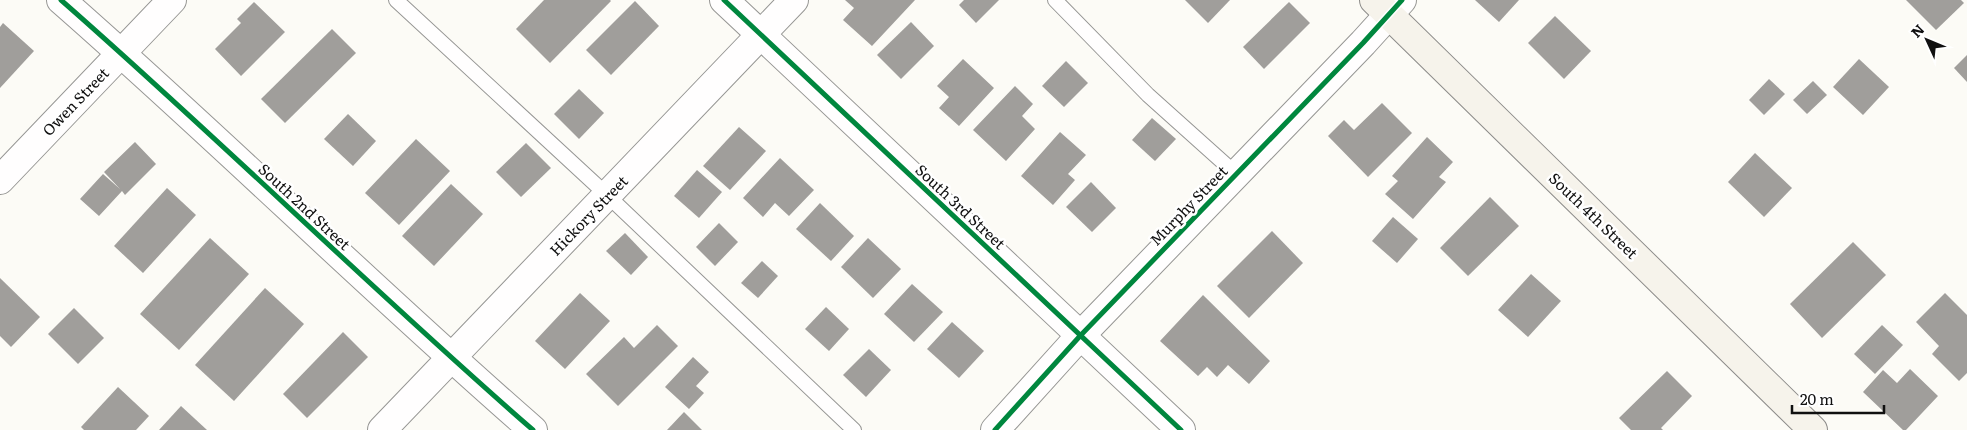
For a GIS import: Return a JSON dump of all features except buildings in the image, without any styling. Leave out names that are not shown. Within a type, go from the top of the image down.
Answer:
[{"type":"main road","name":"South 4th Street","points":[[1388,5],[1813,430]]},
{"type":"street","name":"South 2nd Street","points":[[61,0],[121,52],[451,359],[533,430]]},
{"type":"street","name":"Owen Street","points":[[0,180],[172,0]]},
{"type":"street","name":"South 3rd Street","points":[[724,0],[1181,430]]},
{"type":"street","name":"Hickory Street","points":[[382,430],[794,0]]},
{"type":"street","name":"Murphy Street","points":[[995,430],[1080,336],[1235,173],[1388,5]]},
{"type":"lane","points":[[396,0],[608,195],[854,430]]},
{"type":"lane","points":[[1055,0],[1148,95],[1235,173]]},
{"type":"cycle path","points":[[61,0],[533,430]]},
{"type":"cycle path","points":[[724,0],[1181,430]]},
{"type":"cycle path","points":[[995,430],[1080,336],[1363,43],[1402,0]]}]
